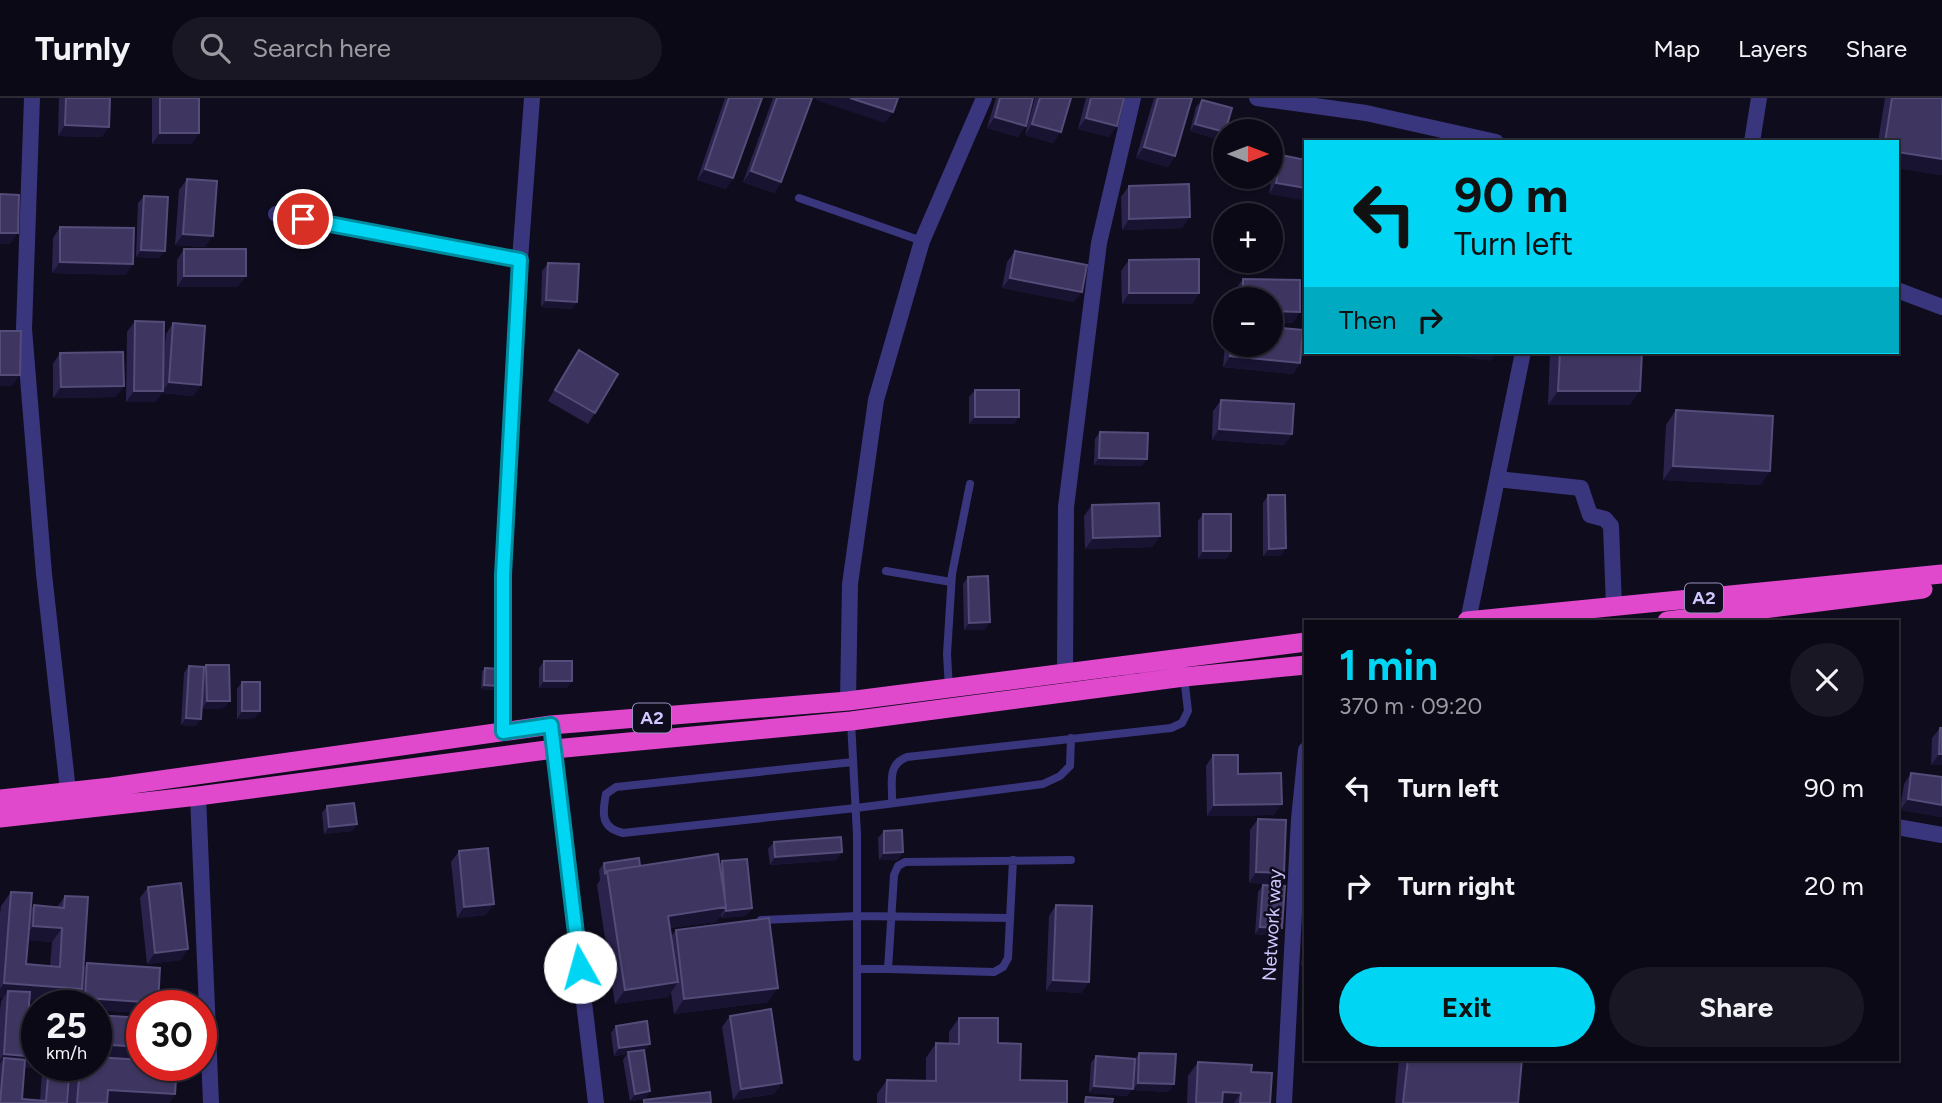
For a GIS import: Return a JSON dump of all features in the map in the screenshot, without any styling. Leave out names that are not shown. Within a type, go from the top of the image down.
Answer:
[{"type":"highway","name":"A2","points":[[1478,620],[1942,575]]},
{"type":"highway","name":"A2","points":[[1675,620],[1942,587]]},
{"type":"highway","name":"A2","points":[[0,799],[551,725],[848,701],[1304,642]]},
{"type":"highway","name":"A2","points":[[0,818],[198,796],[554,749],[851,721],[1184,677],[1304,666]]},
{"type":"street","points":[[32,98],[24,329],[44,573],[68,791]]},
{"type":"street","points":[[503,732],[503,575],[520,260],[532,98]]},
{"type":"street","points":[[848,701],[850,584],[876,400],[922,241],[984,98]]},
{"type":"street","points":[[1065,673],[1066,507],[1099,243],[1133,98]]},
{"type":"street","points":[[1257,98],[1367,106],[1489,140]]},
{"type":"street","points":[[1752,140],[1759,98]]},
{"type":"street","points":[[276,214],[520,260]]},
{"type":"street","points":[[1899,291],[1942,307]]},
{"type":"street","points":[[1467,620],[1523,354]]},
{"type":"street","points":[[1497,479],[1581,488],[1590,514],[1605,519],[1612,526],[1614,607]]},
{"type":"street","points":[[551,725],[596,1103]]},
{"type":"street","name":"Network way","points":[[1284,1103],[1304,770]]},
{"type":"street","points":[[198,796],[211,1103]]},
{"type":"street","points":[[1899,827],[1942,835]]},
{"type":"lane","points":[[799,198],[922,241]]},
{"type":"lane","points":[[949,689],[947,654],[951,582],[970,484]]},
{"type":"lane","points":[[886,571],[951,582]]},
{"type":"lane","points":[[892,803],[893,767],[898,760],[907,757],[1171,728],[1182,723],[1188,711],[1184,677]]},
{"type":"lane","points":[[851,721],[858,916],[857,1057]]},
{"type":"lane","points":[[853,762],[616,787],[606,794],[603,807],[605,822],[612,830],[623,833],[856,808],[1044,784],[1060,776],[1070,766],[1071,738]]},
{"type":"lane","points":[[858,969],[994,972],[1003,967],[1008,958],[1013,860]]},
{"type":"lane","points":[[888,969],[894,875],[898,866],[905,862],[1071,860]]},
{"type":"lane","points":[[761,920],[858,916],[1010,918]]},
{"type":"building","points":[[66,98],[110,98],[109,127],[65,125]]},
{"type":"building","points":[[160,98],[199,98],[199,133],[160,133]]},
{"type":"building","points":[[729,98],[762,98],[733,178],[705,169]]},
{"type":"building","points":[[777,98],[812,98],[781,182],[751,171]]},
{"type":"building","points":[[850,98],[898,98],[893,112]]},
{"type":"building","points":[[1000,98],[1033,98],[1026,126],[995,117]]},
{"type":"building","points":[[1040,98],[1071,98],[1061,132],[1032,124]]},
{"type":"building","points":[[1091,98],[1124,98],[1117,126],[1086,118]]},
{"type":"building","points":[[1158,98],[1192,98],[1175,156],[1144,147]]},
{"type":"building","points":[[1892,98],[1942,98],[1942,159],[1899,152],[1899,140],[1885,140]]},
{"type":"building","points":[[1202,100],[1232,108],[1229,119],[1213,119],[1213,129],[1195,124]]},
{"type":"building","points":[[1283,155],[1304,160],[1304,188],[1283,184]]},
{"type":"building","points":[[187,179],[217,181],[213,236],[183,234]]},
{"type":"building","points":[[1189,184],[1190,217],[1129,219],[1129,186]]},
{"type":"building","points":[[0,194],[19,195],[18,233],[0,233]]},
{"type":"building","points":[[144,196],[168,197],[165,251],[141,250]]},
{"type":"building","points":[[60,227],[134,228],[133,264],[60,262]]},
{"type":"building","points":[[184,249],[246,249],[246,276],[184,276]]},
{"type":"building","points":[[1015,251],[1087,265],[1082,292],[1010,278]]},
{"type":"building","points":[[1199,259],[1199,293],[1129,293],[1129,260]]},
{"type":"building","points":[[548,263],[579,264],[577,302],[546,300]]},
{"type":"building","points":[[1243,279],[1300,280],[1300,312],[1283,311],[1283,287],[1243,287]]},
{"type":"building","points":[[135,321],[164,322],[163,391],[134,391]]},
{"type":"building","points":[[173,323],[205,326],[201,385],[169,382]]},
{"type":"building","points":[[1283,328],[1303,330],[1300,363],[1240,357],[1283,357]]},
{"type":"building","points":[[0,331],[21,331],[20,375],[0,375]]},
{"type":"building","points":[[579,350],[618,374],[595,413],[555,390]]},
{"type":"building","points":[[123,352],[124,386],[61,387],[60,353]]},
{"type":"building","points":[[1560,354],[1642,354],[1640,391],[1558,391]]},
{"type":"building","points":[[975,390],[1019,390],[1019,417],[975,417]]},
{"type":"building","points":[[1221,400],[1294,404],[1292,434],[1219,429]]},
{"type":"building","points":[[1676,410],[1773,416],[1770,471],[1673,466]]},
{"type":"building","points":[[1100,432],[1148,433],[1147,459],[1099,458]]},
{"type":"building","points":[[1268,495],[1285,495],[1286,548],[1269,549]]},
{"type":"building","points":[[1159,503],[1160,536],[1093,538],[1092,505]]},
{"type":"building","points":[[1203,514],[1231,514],[1231,551],[1203,551]]},
{"type":"building","points":[[988,576],[990,622],[969,623],[968,577]]},
{"type":"building","points":[[544,661],[572,661],[572,681],[544,681]]},
{"type":"building","points":[[206,665],[229,665],[230,701],[207,701]]},
{"type":"building","points":[[189,666],[204,667],[201,719],[186,718]]},
{"type":"building","points":[[485,668],[499,669],[498,686],[484,685]]},
{"type":"building","points":[[242,682],[260,682],[260,711],[242,711]]},
{"type":"building","points":[[1942,728],[1942,754],[1939,754]]},
{"type":"building","points":[[1213,755],[1238,755],[1238,774],[1281,773],[1282,804],[1214,805]]},
{"type":"building","points":[[1911,773],[1942,777],[1942,805],[1908,799]]},
{"type":"building","points":[[354,803],[357,824],[329,827],[327,806]]},
{"type":"building","points":[[1258,819],[1286,820],[1284,873],[1256,872]]},
{"type":"building","points":[[902,830],[903,852],[884,853],[884,831]]},
{"type":"building","points":[[841,837],[842,852],[775,857],[774,842]]},
{"type":"building","points":[[488,848],[494,904],[464,907],[459,851]]},
{"type":"building","points":[[718,854],[726,907],[668,916],[678,982],[625,990],[607,871]]},
{"type":"building","points":[[639,858],[640,866],[605,873],[604,863]]},
{"type":"building","points":[[747,859],[752,908],[726,911],[722,861]]},
{"type":"building","points":[[181,883],[188,949],[155,953],[148,887]]},
{"type":"building","points":[[1263,885],[1285,886],[1282,928],[1260,927]]},
{"type":"building","points":[[11,892],[32,893],[26,964],[60,967],[62,928],[33,926],[34,905],[64,908],[65,896],[88,897],[82,989],[4,983]]},
{"type":"building","points":[[1056,905],[1092,906],[1089,982],[1053,980]]},
{"type":"building","points":[[769,918],[778,988],[684,999],[676,930]]},
{"type":"building","points":[[87,963],[160,968],[159,990],[126,990],[126,1001],[112,1000],[112,990],[85,990]]},
{"type":"building","points":[[8,991],[21,992],[21,1056],[4,1054]]},
{"type":"building","points":[[771,1009],[782,1083],[741,1089],[730,1016]]},
{"type":"building","points":[[112,1016],[126,1017],[126,1046],[112,1045]]},
{"type":"building","points":[[959,1018],[998,1018],[998,1043],[1021,1044],[1020,1080],[1067,1081],[1067,1103],[886,1103],[887,1080],[936,1081],[936,1043],[959,1044]]},
{"type":"building","points":[[647,1021],[650,1044],[619,1048],[616,1026]]},
{"type":"building","points":[[644,1050],[650,1091],[635,1094],[628,1052]]},
{"type":"building","points":[[1139,1053],[1176,1054],[1174,1084],[1138,1083]]},
{"type":"building","points":[[1096,1056],[1135,1059],[1133,1089],[1094,1086]]},
{"type":"building","points":[[4,1058],[21,1060],[22,1099],[46,1101],[48,1081],[69,1081],[67,1103],[0,1103]]},
{"type":"building","points":[[112,1058],[126,1059],[126,1081],[176,1081],[175,1094],[108,1090],[107,1103],[77,1103],[79,1081],[112,1081]]},
{"type":"building","points":[[1408,1061],[1522,1061],[1518,1103],[1403,1103]]},
{"type":"building","points":[[1198,1062],[1252,1065],[1251,1072],[1272,1073],[1270,1103],[1240,1103],[1241,1093],[1223,1092],[1222,1103],[1196,1103]]},
{"type":"building","points":[[710,1092],[711,1103],[644,1103],[644,1100]]},
{"type":"building","points":[[1086,1097],[1113,1099],[1112,1103],[1085,1103]]},
{"type":"route","points":[[303,219],[520,260],[503,575],[503,732],[551,725],[580,967]]}]
